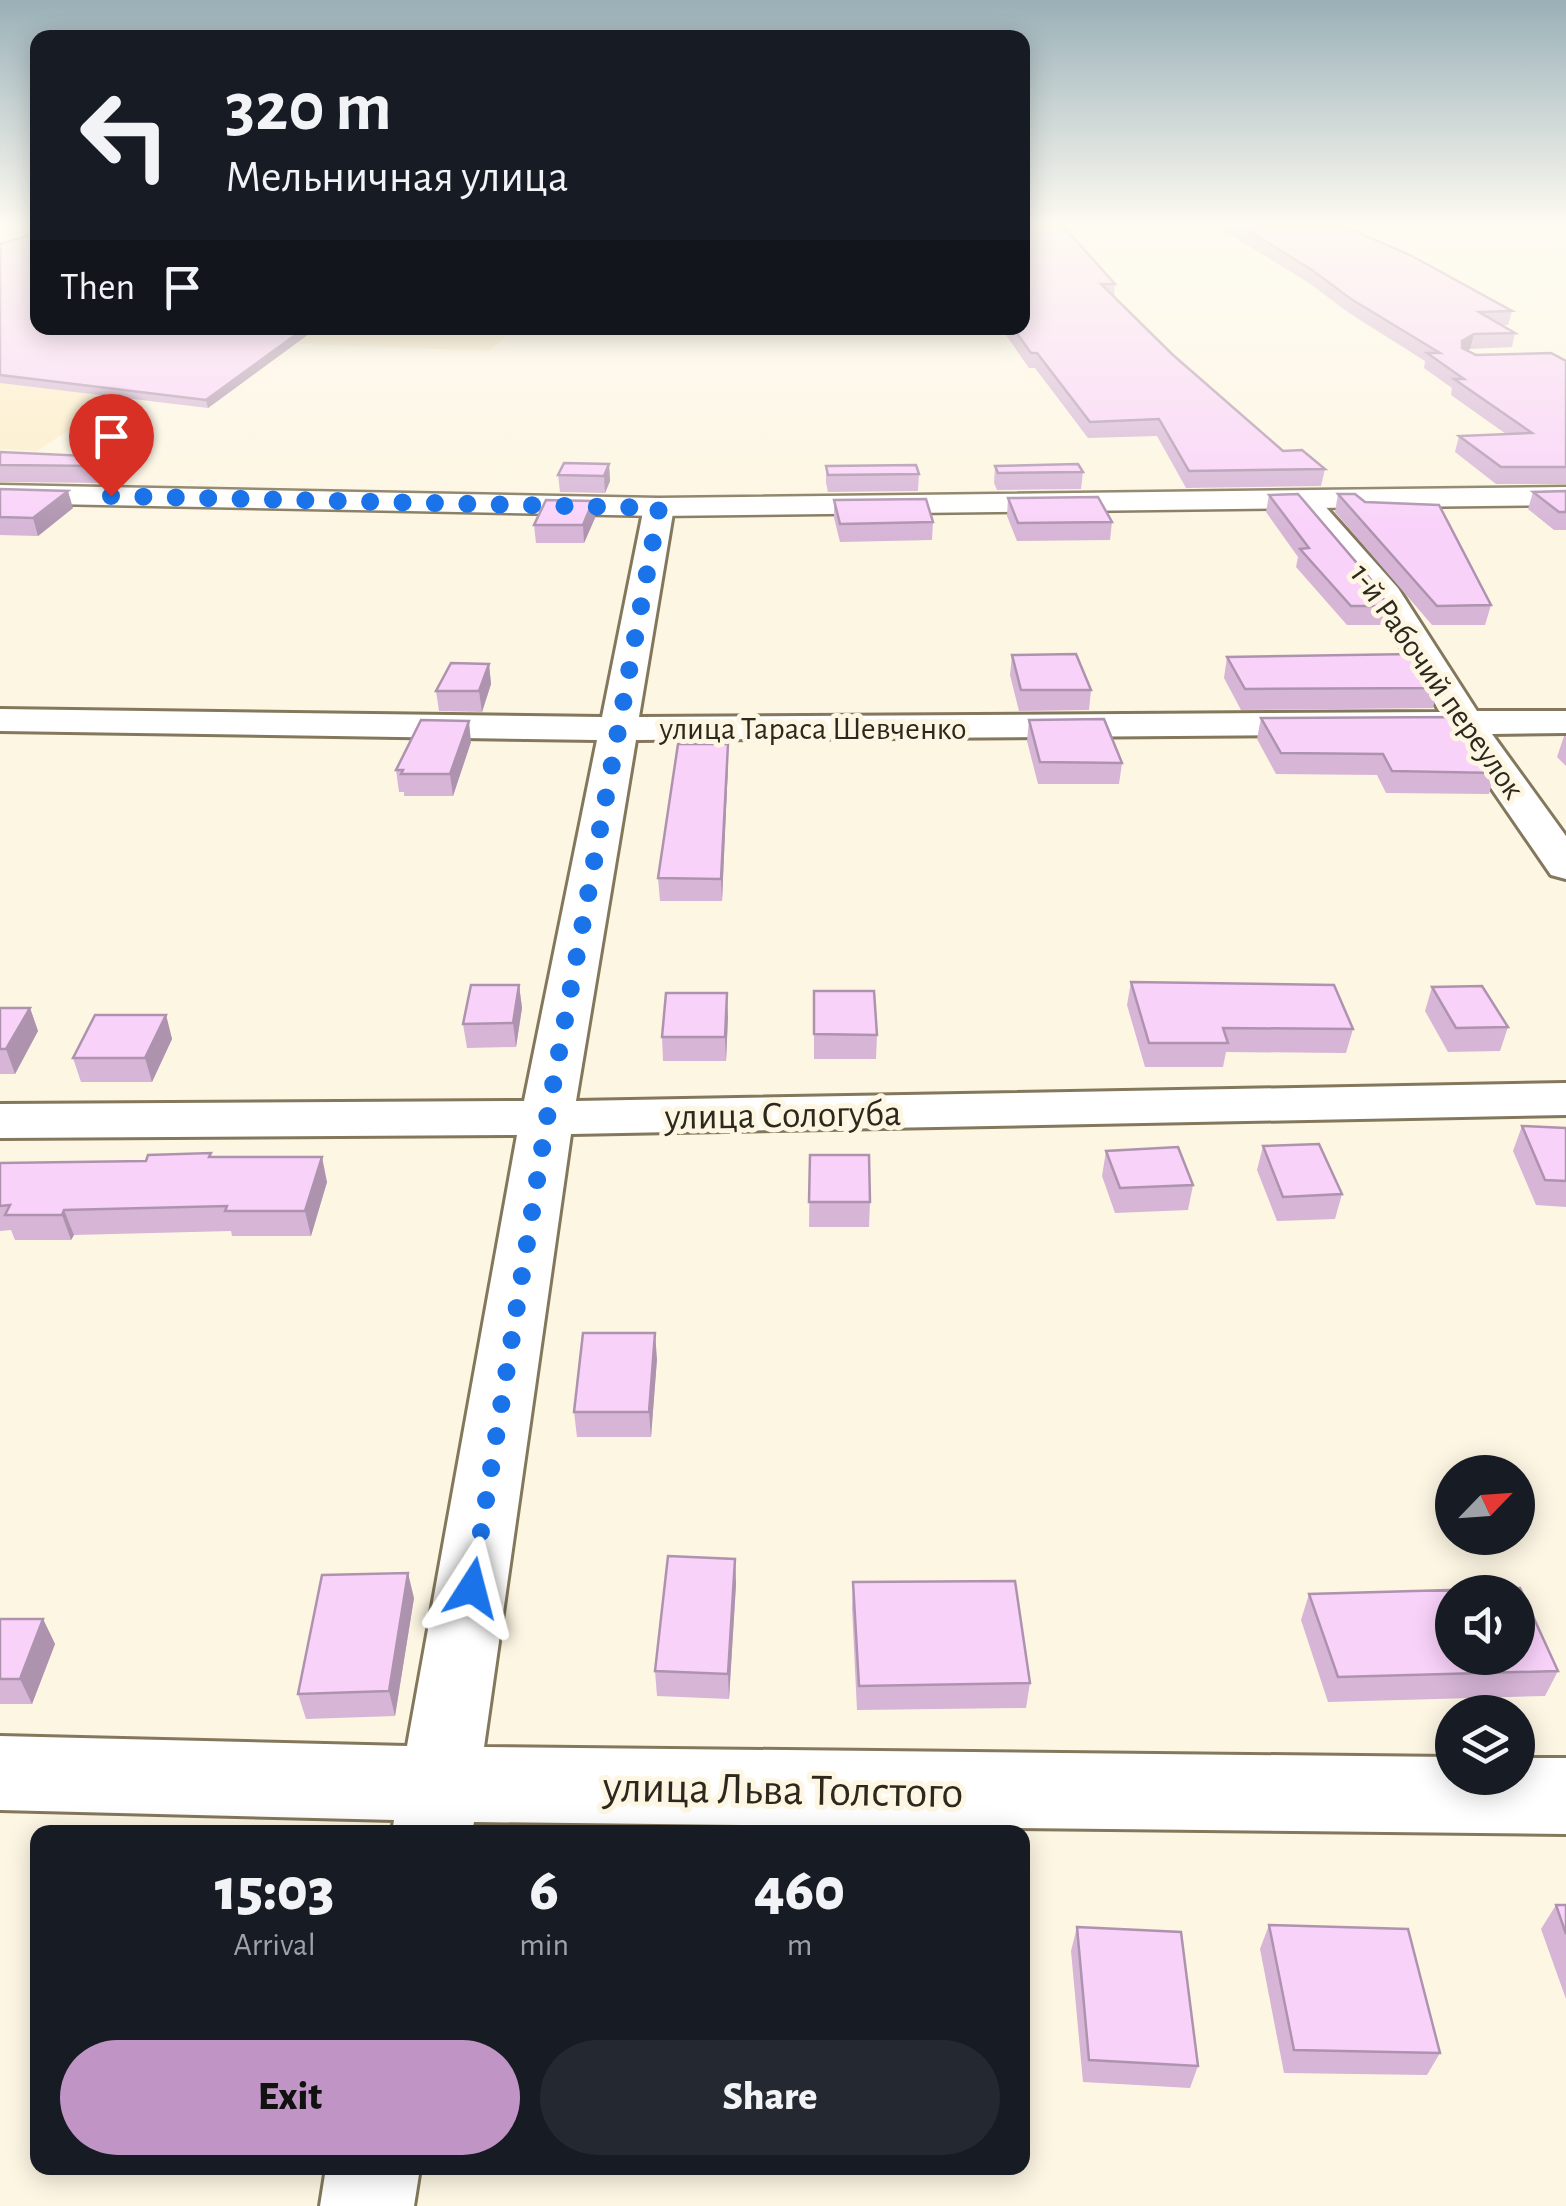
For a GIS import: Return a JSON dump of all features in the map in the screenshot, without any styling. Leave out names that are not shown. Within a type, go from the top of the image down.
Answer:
[{"type":"main road","points":[[0,494],[659,508],[1566,496]]},
{"type":"street","name":"1-й Рабочий переулок","points":[[1305,501],[1386,596],[1466,724],[1566,866]]},
{"type":"street","points":[[436,1808],[547,1118],[659,508]]},
{"type":"street","name":"улица Тараса Шевченко","points":[[0,720],[619,729],[1566,722]]},
{"type":"street","name":"улица Сологуба","points":[[0,1121],[547,1118],[1566,1099]]},
{"type":"street","name":"улица Льва Толстого","points":[[0,1773],[436,1808],[1566,1796]]},
{"type":"street","points":[[367,2206],[373,2175]]},
{"type":"shaded area","points":[[0,328],[30,328],[30,335],[507,335],[489,351],[230,341],[149,377],[37,451],[0,449]]},
{"type":"building","points":[[0,328],[30,328],[30,335],[295,335],[206,400],[0,375]]},
{"type":"building","points":[[1030,328],[1146,328],[1283,451],[1302,450],[1325,469],[1189,471],[1159,419],[1090,422],[1037,353],[1031,353],[1018,335],[1030,335]]},
{"type":"building","points":[[1399,328],[1506,328],[1515,333],[1474,334],[1462,341],[1462,348],[1476,355],[1551,353],[1566,361],[1566,467],[1501,467],[1459,436],[1532,433],[1454,379],[1464,379],[1427,353],[1440,353]]},
{"type":"building","points":[[0,452],[110,457],[99,466],[0,465]]},
{"type":"building","points":[[564,463],[609,464],[604,476],[558,475]]},
{"type":"building","points":[[1078,464],[1083,472],[998,473],[995,466]]},
{"type":"building","points":[[916,465],[919,474],[828,475],[826,466]]},
{"type":"building","points":[[0,489],[68,491],[33,518],[0,517]]},
{"type":"building","points":[[1566,491],[1566,512],[1559,512],[1533,492]]},
{"type":"building","points":[[1298,494],[1373,582],[1388,606],[1351,606],[1300,549],[1309,548],[1269,495]]},
{"type":"building","points":[[1338,494],[1355,494],[1365,502],[1439,505],[1491,605],[1437,606]]},
{"type":"building","points":[[1098,497],[1112,522],[1018,523],[1008,498]]},
{"type":"building","points":[[926,499],[933,522],[840,524],[834,500]]},
{"type":"building","points":[[546,500],[593,501],[583,525],[534,525]]},
{"type":"building","points":[[1076,654],[1091,690],[1021,690],[1012,655]]},
{"type":"building","points":[[1413,654],[1438,688],[1245,689],[1227,657]]},
{"type":"building","points":[[451,663],[489,664],[479,691],[436,691]]},
{"type":"building","points":[[1458,717],[1495,773],[1392,771],[1383,754],[1281,753],[1261,718]]},
{"type":"building","points":[[1104,719],[1122,763],[1040,762],[1029,720]]},
{"type":"building","points":[[421,720],[469,721],[450,774],[401,774],[403,770],[396,770]]},
{"type":"building","points":[[678,744],[728,744],[721,879],[658,878]]},
{"type":"building","points":[[1131,982],[1334,985],[1353,1029],[1223,1028],[1228,1043],[1149,1043]]},
{"type":"building","points":[[471,985],[519,985],[513,1023],[463,1024]]},
{"type":"building","points":[[1482,986],[1508,1027],[1456,1028],[1432,987]]},
{"type":"building","points":[[814,991],[874,991],[877,1035],[814,1034]]},
{"type":"building","points":[[666,993],[727,993],[725,1037],[662,1037]]},
{"type":"building","points":[[0,1008],[30,1008],[6,1049],[0,1049]]},
{"type":"building","points":[[95,1015],[166,1015],[145,1058],[73,1058]]},
{"type":"building","points":[[1522,1126],[1566,1128],[1566,1181],[1545,1180]]},
{"type":"building","points":[[1319,1144],[1342,1194],[1283,1197],[1263,1146]]},
{"type":"building","points":[[1178,1147],[1193,1185],[1120,1188],[1106,1151]]},
{"type":"building","points":[[211,1153],[209,1157],[322,1157],[305,1211],[225,1211],[227,1206],[5,1215],[10,1205],[0,1206],[0,1163],[146,1161],[148,1155]]},
{"type":"building","points":[[810,1155],[869,1155],[870,1202],[809,1202]]},
{"type":"building","points":[[583,1333],[655,1333],[649,1412],[574,1412]]},
{"type":"building","points":[[668,1556],[735,1559],[728,1674],[655,1671]]},
{"type":"building","points":[[408,1573],[389,1691],[298,1694],[322,1575]]},
{"type":"building","points":[[1015,1581],[1030,1683],[859,1686],[853,1582]]},
{"type":"building","points":[[1435,1590],[1435,1674],[1338,1677],[1309,1594]]},
{"type":"building","points":[[0,1619],[43,1619],[20,1679],[0,1679]]},
{"type":"building","points":[[1535,1621],[1558,1671],[1535,1672]]},
{"type":"building","points":[[1556,1905],[1566,1905],[1566,1934]]},
{"type":"building","points":[[1269,1925],[1408,1929],[1440,2053],[1294,2050]]},
{"type":"building","points":[[1077,1927],[1181,1932],[1198,2066],[1089,2060]]},
{"type":"route","points":[[111,496],[659,508],[547,1118],[472,1588]]}]
